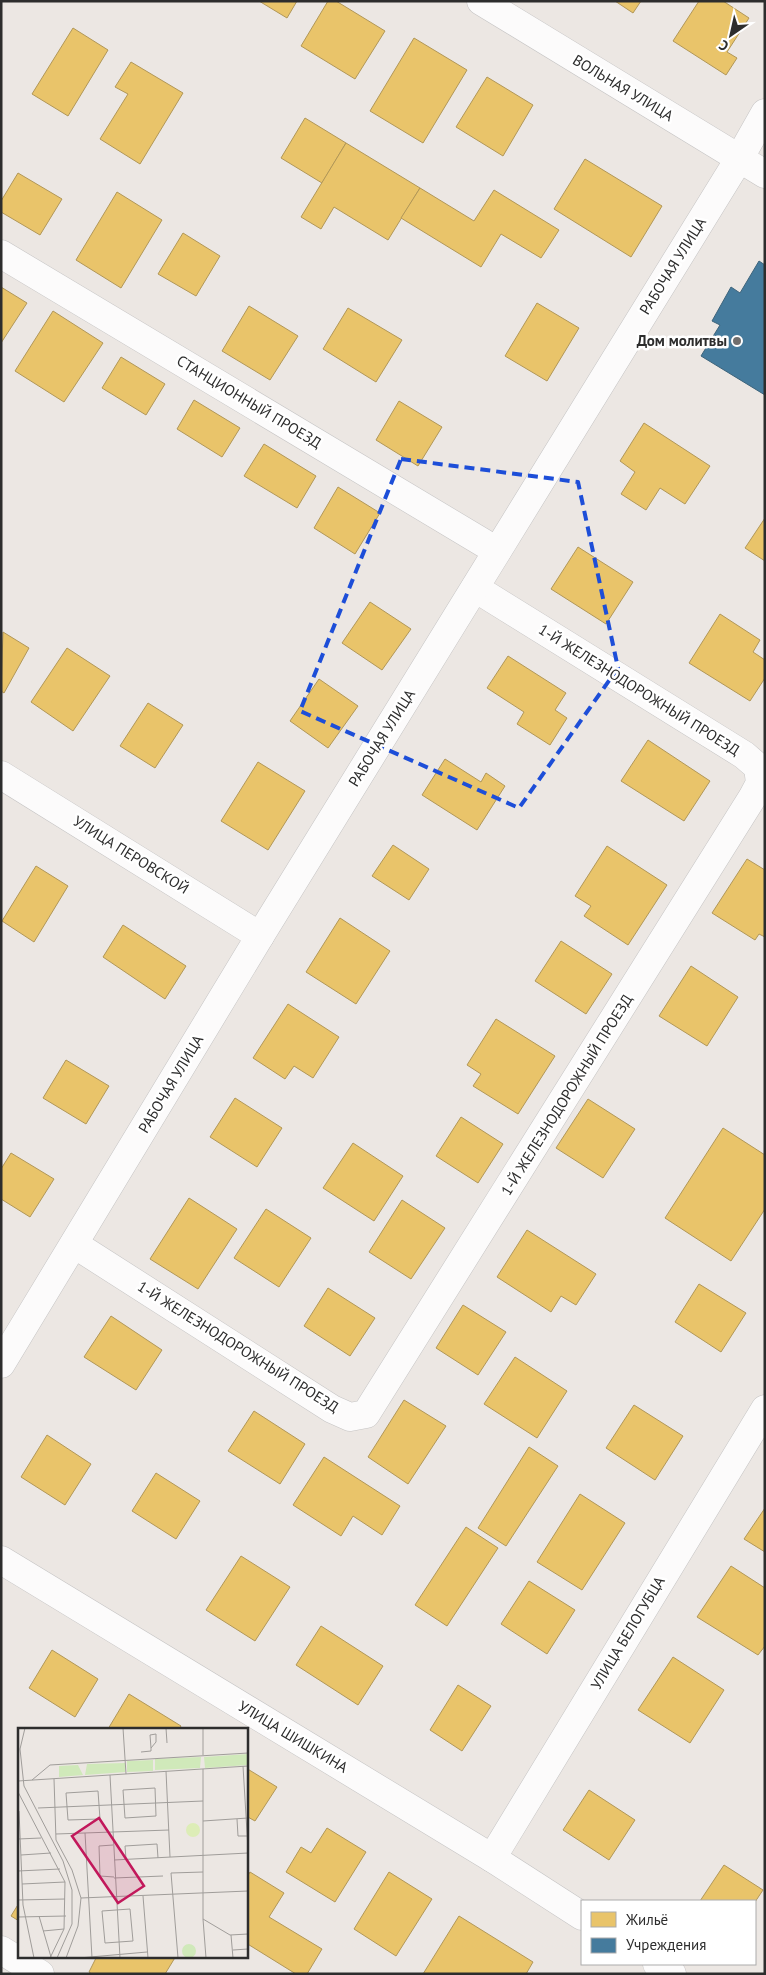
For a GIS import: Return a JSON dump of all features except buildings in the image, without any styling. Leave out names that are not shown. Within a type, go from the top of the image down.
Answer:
[{"type":"street","name":"ВОЛЬНАЯ УЛИЦА","points":[[481,1],[765,174]]},
{"type":"street","name":"РАБОЧАЯ УЛИЦА","points":[[1,1364],[260,936],[765,114]]},
{"type":"street","name":"СТАНЦИОННЫЙ ПРОЕЗД","points":[[1,254],[497,551]]},
{"type":"street","name":"1-Й ЖЕЛЕЗНОДОРОЖНЫЙ ПРОЕЗД","points":[[74,1244],[332,1409],[350,1417],[366,1414],[752,798],[760,783],[758,767],[744,755],[475,588]]},
{"type":"street","name":"УЛИЦА ПЕРОВСКОЙ","points":[[4,783],[260,936]]},
{"type":"street","name":"УЛИЦА БЕЛОГУБЦА","points":[[492,1858],[765,1409]]},
{"type":"street","name":"УЛИЦА ШИШКИНА","points":[[1,1560],[492,1858],[581,1915]]},
{"type":"street","points":[[1,1950],[40,1974]]},
{"type":"street","points":[[658,1965],[672,1974]]},
{"type":"highlighted area","points":[[401,459],[578,482],[618,668],[519,808],[300,711]]},
{"type":"place","name":"Дом молитвы","points":[[737,341]]}]
